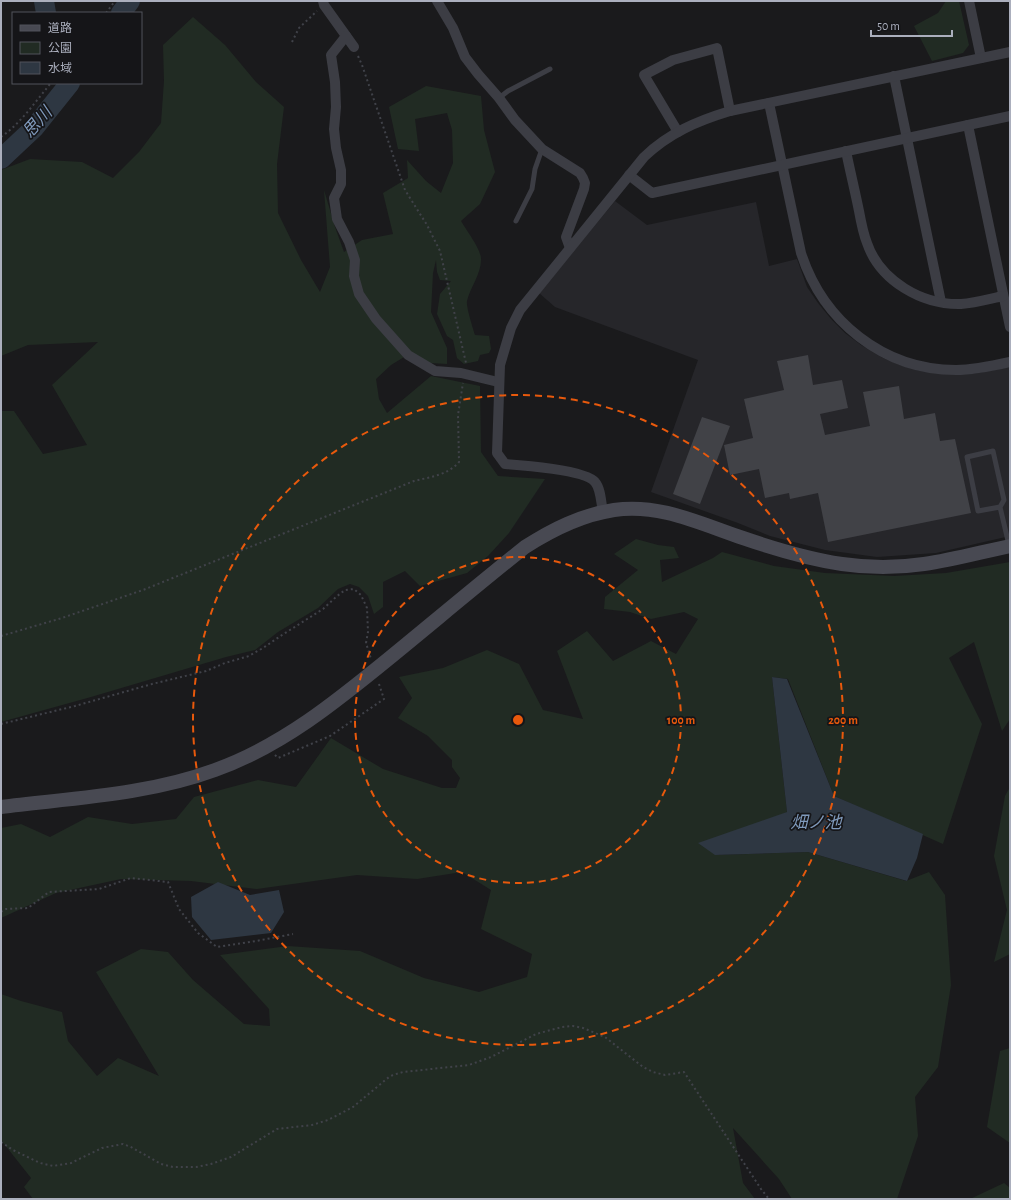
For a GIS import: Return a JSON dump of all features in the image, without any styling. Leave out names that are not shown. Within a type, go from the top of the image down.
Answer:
[{"type":"street","points":[[437,1],[453,28],[465,57],[515,120],[542,150],[580,172],[584,178],[584,189],[566,237],[570,248]]},
{"type":"street","points":[[969,1],[981,58]]},
{"type":"street","points":[[323,3],[354,47]]},
{"type":"street","points":[[346,36],[331,55],[335,82],[336,107],[334,129],[336,148],[341,170],[341,184],[334,198],[337,219],[349,242],[355,260],[354,276],[359,294],[376,319],[408,355],[435,371],[464,374],[498,382]]},
{"type":"street","points":[[678,132],[644,75],[673,60],[717,48],[730,111]]},
{"type":"street","points":[[603,512],[596,482],[592,478],[543,467],[504,464],[496,453],[498,382],[500,365],[505,347],[511,328],[520,310],[644,157],[651,150],[694,123],[730,111],[1010,52]]},
{"type":"street","points":[[894,76],[941,302]]},
{"type":"street","points":[[769,103],[801,253],[808,274],[835,316],[853,333],[881,351],[901,360],[922,366],[944,370],[964,370],[1010,362]]},
{"type":"street","points":[[629,175],[652,193],[1010,116]]},
{"type":"street","points":[[968,125],[1010,327]]},
{"type":"street","points":[[846,151],[865,236],[870,251],[884,271],[899,285],[916,295],[941,302],[957,304],[970,303],[1003,296]]},
{"type":"street","points":[[1,807],[138,790],[169,784],[216,770],[246,757],[295,730],[361,682],[525,547],[560,526],[583,517],[628,508],[666,512],[693,519],[743,538],[805,557],[863,567],[922,564],[1010,546]]},
{"type":"lane","points":[[499,98],[508,91],[550,69]]},
{"type":"lane","points":[[516,220],[532,189],[535,169],[542,150]]},
{"type":"lane","points":[[1000,507],[978,511],[967,457],[993,451],[1004,500],[1000,507],[1010,546]]},
{"type":"path","points":[[107,12],[115,1]]},
{"type":"path","points":[[292,42],[299,28],[323,3]]},
{"type":"path","points":[[1,636],[62,618],[143,590],[414,481],[448,472],[459,462],[458,415],[466,364],[440,251],[427,225],[405,190],[362,65],[354,47]]},
{"type":"path","points":[[1,138],[23,117],[50,84]]},
{"type":"path","points":[[1,724],[206,671],[249,656],[323,609],[345,590],[354,589],[361,595],[367,608],[368,632],[366,643],[371,660]]},
{"type":"path","points":[[268,746],[278,758],[330,736],[384,699],[379,684]]},
{"type":"path","points":[[1,912],[6,909],[28,908],[49,892],[99,889],[131,878],[168,882],[179,908],[198,933],[218,947],[293,934]]},
{"type":"path","points":[[1,1142],[12,1150],[40,1163],[53,1166],[72,1163],[102,1148],[123,1144],[161,1164],[173,1167],[196,1167],[231,1157],[277,1129],[312,1125],[328,1120],[353,1107],[393,1075],[403,1072],[469,1065],[491,1057],[536,1034],[562,1027],[573,1026],[583,1028],[605,1037],[643,1067],[653,1072],[665,1075],[684,1072],[769,1199]]},
{"type":"shaded area","points":[[615,201],[647,225],[756,202],[769,266],[797,259],[807,287],[818,303],[845,333],[861,345],[881,357],[900,365],[933,373],[972,374],[1010,367],[1010,536],[936,553],[877,557],[825,550],[770,536],[651,492],[698,360],[555,307],[539,293]]},
{"type":"green space","points":[[946,1],[959,1],[969,45],[963,53],[932,61],[914,26],[938,13]]},
{"type":"green space","points":[[193,17],[225,45],[256,82],[284,107],[277,164],[278,213],[301,260],[320,292],[330,267],[324,190],[344,252],[362,240],[393,234],[383,193],[408,178],[407,160],[426,181],[441,193],[453,163],[452,130],[447,113],[415,119],[419,151],[398,149],[389,107],[426,86],[481,96],[484,130],[495,172],[480,204],[461,221],[481,256],[481,265],[467,301],[469,313],[475,335],[489,336],[491,349],[489,353],[480,355],[478,361],[464,364],[457,358],[453,340],[447,336],[437,314],[440,294],[451,281],[440,280],[437,272],[436,260],[433,273],[431,312],[447,348],[447,364],[430,363],[409,354],[391,365],[376,379],[379,399],[387,413],[431,376],[480,386],[481,452],[498,476],[545,479],[509,533],[488,556],[467,573],[420,586],[405,571],[383,582],[383,607],[374,614],[368,596],[359,587],[350,584],[338,589],[318,608],[278,632],[255,650],[1,722],[1,411],[14,411],[43,454],[87,445],[52,385],[98,342],[28,345],[1,356],[1,170],[30,159],[82,162],[113,178],[139,152],[161,123],[164,81],[163,45]]},
{"type":"green space","points":[[636,539],[658,545],[674,547],[679,558],[660,560],[662,582],[713,558],[722,552],[774,566],[825,573],[894,576],[946,573],[1010,562],[1010,719],[1002,731],[974,642],[949,658],[982,724],[943,844],[834,796],[788,679],[772,677],[787,812],[715,855],[808,852],[906,881],[929,872],[945,895],[951,985],[938,1067],[915,1097],[918,1136],[897,1199],[792,1199],[779,1179],[733,1128],[743,1183],[755,1199],[33,1199],[24,1187],[31,1178],[1,1140],[1,994],[62,1012],[68,1041],[97,1076],[118,1058],[159,1076],[96,972],[141,949],[168,952],[193,980],[244,1024],[270,1026],[269,1009],[220,955],[288,946],[360,951],[424,978],[479,992],[527,977],[532,954],[481,929],[491,890],[462,872],[417,879],[357,875],[257,889],[191,881],[121,879],[56,893],[1,918],[1,828],[21,824],[50,837],[88,817],[132,824],[176,819],[194,797],[258,780],[296,787],[331,738],[383,769],[442,788],[456,788],[460,778],[452,767],[452,760],[428,736],[398,718],[412,698],[399,677],[443,668],[487,650],[519,664],[543,710],[583,719],[557,651],[587,631],[613,661],[651,641],[676,654],[698,619],[684,612],[651,619],[630,612],[604,609],[605,597],[638,570],[614,554]]},
{"type":"green space","points":[[1010,787],[1010,954],[994,962],[1007,910],[994,856],[1005,796]]},
{"type":"green space","points":[[1010,1048],[1010,1143],[987,1127],[1000,1051]]},
{"type":"green space","points":[[1004,1183],[1010,1188],[1010,1199],[970,1199]]},
{"type":"water","name":"畑ノ池","points":[[772,677],[787,679],[834,796],[923,834],[917,858],[907,881],[808,852],[715,855],[698,843],[787,812]]},
{"type":"water","points":[[218,882],[250,895],[279,890],[284,912],[271,933],[211,940],[192,917],[191,897]]},
{"type":"building","points":[[808,355],[813,385],[842,380],[848,408],[820,414],[825,435],[870,426],[863,392],[899,386],[904,419],[935,413],[940,441],[955,439],[971,513],[828,542],[818,493],[790,499],[789,493],[765,498],[759,469],[730,475],[724,445],[753,438],[744,399],[784,390],[777,361]]},
{"type":"building","points":[[702,417],[730,426],[700,504],[673,494]]},
{"type":"waterway","points":[[44,1],[46,12]]},
{"type":"waterway","name":"思川","points":[[122,12],[130,1]]},
{"type":"waterway","name":"思川","points":[[1,159],[34,128],[69,84]]}]
